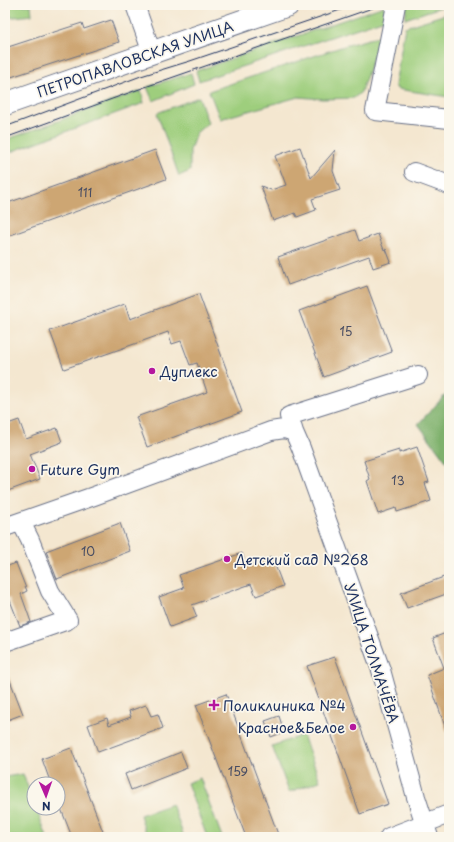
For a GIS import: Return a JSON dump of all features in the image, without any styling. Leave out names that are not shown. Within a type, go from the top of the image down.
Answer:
[{"type":"street","points":[[135,5],[152,53]]},
{"type":"street","name":"ПЕТРОПАВЛОВСКАЯ УЛИЦА","points":[[5,104],[288,5]]},
{"type":"street","points":[[396,5],[375,111],[449,119]]},
{"type":"street","points":[[414,172],[449,185]]},
{"type":"street","name":"УЛИЦА ТОЛМАЧЁВА","points":[[418,375],[289,416],[381,670],[416,797],[427,830]]},
{"type":"street","points":[[5,642],[68,620],[50,591],[30,540],[13,524],[271,431],[284,429],[297,440]]},
{"type":"street","points":[[389,837],[427,830],[449,814]]},
{"type":"green space","points":[[5,5],[31,5],[32,15],[5,18]]},
{"type":"green space","points":[[407,5],[447,5],[405,19]]},
{"type":"green space","points":[[384,6],[385,19],[199,81],[196,71]]},
{"type":"green space","points":[[449,13],[449,97],[397,89],[395,85],[405,27]]},
{"type":"green space","points":[[376,37],[380,38],[361,92],[354,98],[323,99],[298,97],[220,119],[209,91],[344,46]]},
{"type":"green space","points":[[191,73],[194,84],[153,101],[147,87]]},
{"type":"green space","points":[[141,91],[144,103],[5,154],[5,140]]},
{"type":"green space","points":[[199,97],[208,123],[196,133],[190,150],[190,171],[179,176],[157,113]]},
{"type":"green space","points":[[449,391],[449,465],[418,424]]},
{"type":"green space","points":[[303,735],[320,781],[289,792],[272,746]]},
{"type":"green space","points":[[23,774],[26,782],[26,816],[39,816],[47,837],[5,837],[5,777]]},
{"type":"green space","points":[[200,778],[222,837],[207,837],[187,783]]},
{"type":"green space","points":[[172,804],[184,837],[147,837],[140,815]]},
{"type":"building","points":[[111,20],[119,42],[5,79],[5,48],[82,23],[84,29]]},
{"type":"building","points":[[300,147],[311,178],[335,150],[333,171],[340,190],[312,199],[316,210],[297,217],[295,213],[273,221],[261,186],[271,190],[286,185],[275,156]]},
{"type":"building","points":[[155,150],[166,179],[5,237],[5,204]]},
{"type":"building","points":[[355,230],[359,241],[378,234],[384,250],[386,249],[391,262],[373,268],[369,256],[288,285],[278,257]]},
{"type":"building","points":[[367,286],[392,352],[324,377],[299,311]]},
{"type":"building","points":[[199,294],[242,412],[147,447],[136,417],[207,392],[197,363],[190,365],[181,341],[172,344],[168,332],[64,369],[50,331],[125,304],[130,319]]},
{"type":"building","points":[[19,420],[26,439],[57,428],[62,442],[30,454],[40,479],[5,492],[5,425]]},
{"type":"building","points":[[417,447],[429,482],[425,483],[431,501],[397,512],[396,508],[378,514],[367,481],[370,479],[364,461],[399,450],[399,453]]},
{"type":"building","points":[[120,523],[130,551],[57,579],[46,551]]},
{"type":"building","points":[[242,553],[247,566],[272,557],[283,586],[256,596],[251,584],[192,605],[197,617],[170,627],[159,597],[184,588],[179,575]]},
{"type":"building","points":[[16,563],[27,591],[21,594],[31,622],[20,626],[9,598],[5,600],[5,567]]},
{"type":"building","points":[[449,575],[449,593],[407,608],[401,593]]},
{"type":"building","points":[[446,633],[449,642],[449,732],[447,732],[427,675],[444,668],[433,638]]},
{"type":"building","points":[[335,657],[388,804],[360,814],[307,666]]},
{"type":"building","points":[[6,670],[23,714],[5,721],[5,671]]},
{"type":"building","points":[[226,694],[279,837],[246,837],[196,705]]},
{"type":"building","points":[[146,705],[151,716],[158,714],[163,728],[98,752],[88,725],[107,718],[109,725],[131,717],[129,711]]},
{"type":"building","points":[[279,716],[284,732],[271,737],[265,721]]},
{"type":"building","points":[[71,748],[105,837],[72,837],[64,816],[66,816],[66,776],[48,776],[42,759]]},
{"type":"building","points":[[181,752],[187,768],[131,790],[125,774]]},
{"type":"tram line","points":[[5,127],[141,76],[355,5]]},
{"type":"tram line","points":[[5,138],[145,87],[381,5]]},
{"type":"place","name":"Дуплекс","points":[[152,371]]},
{"type":"place","name":"Future Gym","points":[[32,469]]},
{"type":"place","name":"Детский сад №268","points":[[227,559]]},
{"type":"place","name":"Поликлиника №4","points":[[214,705]]},
{"type":"place","name":"Красное&Белое","points":[[353,727]]}]
